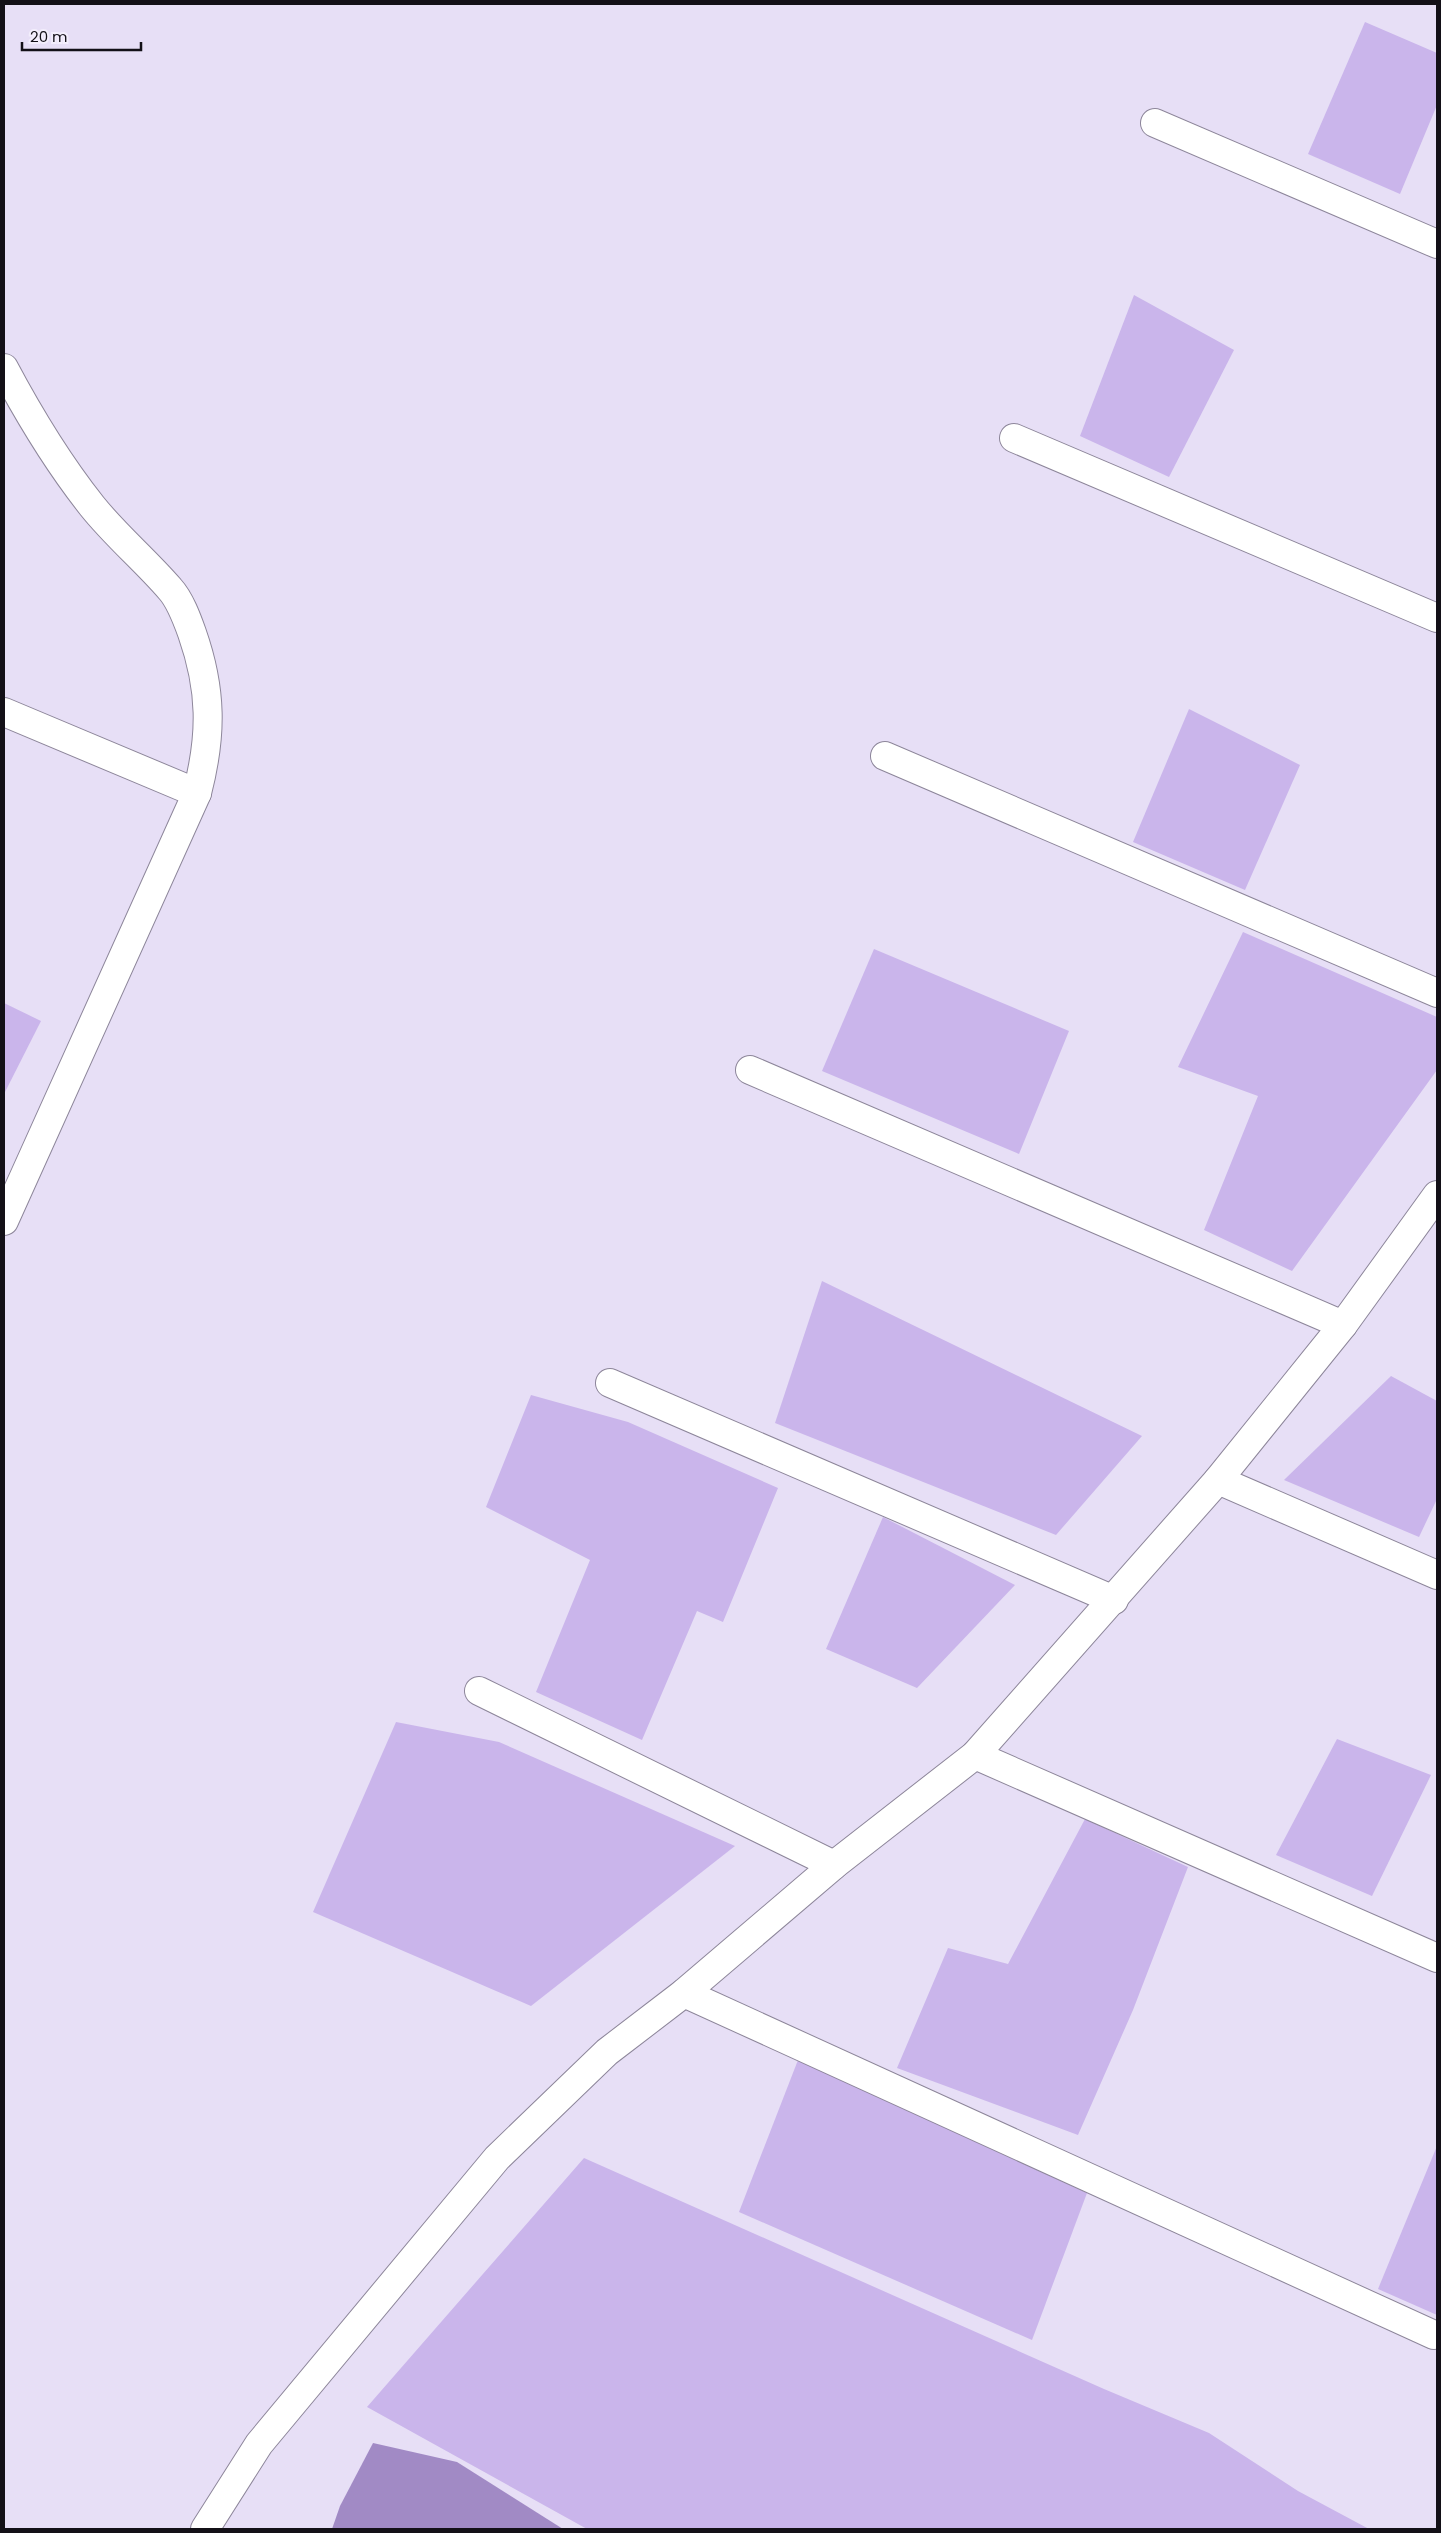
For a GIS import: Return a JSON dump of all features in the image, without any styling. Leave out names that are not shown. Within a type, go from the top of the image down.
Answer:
[{"type":"street","points":[[1155,123],[1437,244]]},
{"type":"street","points":[[4,368],[58,460],[93,507],[131,550],[172,590],[189,622],[201,657],[208,692],[209,726],[206,760],[197,793],[4,1221]]},
{"type":"street","points":[[1014,438],[1437,618]]},
{"type":"street","points":[[4,712],[197,793]]},
{"type":"street","points":[[885,756],[1437,993]]},
{"type":"street","points":[[750,1070],[1343,1325]]},
{"type":"street","points":[[205,2529],[259,2444],[497,2158],[607,2052],[684,1993],[834,1866],[976,1755],[1218,1480],[1343,1325],[1436,1198]]},
{"type":"street","points":[[610,1383],[1114,1600]]},
{"type":"street","points":[[1218,1480],[1437,1575]]},
{"type":"street","points":[[479,1691],[834,1866]]},
{"type":"street","points":[[976,1755],[1437,1958]]},
{"type":"street","points":[[684,1993],[1434,2335]]},
{"type":"shaded area","points":[[1365,22],[1437,53],[1437,105],[1400,194],[1308,154]]},
{"type":"shaded area","points":[[1134,295],[1234,350],[1169,477],[1080,436]]},
{"type":"shaded area","points":[[1189,709],[1300,765],[1245,890],[1133,842]]},
{"type":"shaded area","points":[[1243,932],[1437,1017],[1437,1070],[1292,1271],[1204,1230],[1258,1096],[1178,1067]]},
{"type":"shaded area","points":[[874,949],[1069,1031],[1019,1154],[822,1071]]},
{"type":"shaded area","points":[[4,1003],[41,1021],[4,1094]]},
{"type":"shaded area","points":[[822,1281],[1142,1436],[1056,1535],[775,1423]]},
{"type":"shaded area","points":[[1391,1376],[1437,1401],[1437,1499],[1419,1537],[1284,1480]]},
{"type":"shaded area","points":[[531,1395],[628,1422],[778,1488],[723,1622],[697,1611],[642,1740],[536,1692],[590,1560],[486,1507]]},
{"type":"shaded area","points":[[883,1517],[1015,1585],[917,1688],[826,1649]]},
{"type":"shaded area","points":[[396,1722],[499,1742],[735,1846],[531,2006],[313,1912]]},
{"type":"shaded area","points":[[1337,1739],[1431,1775],[1372,1896],[1276,1855]]},
{"type":"shaded area","points":[[1085,1819],[1188,1867],[1133,2010],[1078,2135],[897,2068],[948,1948],[1008,1964]]},
{"type":"shaded area","points":[[798,2060],[1087,2193],[1032,2340],[739,2212]]},
{"type":"shaded area","points":[[1437,2146],[1437,2315],[1378,2289]]},
{"type":"shaded area","points":[[584,2158],[1104,2389],[1209,2433],[1298,2491],[1369,2529],[587,2529],[367,2407]]},
{"type":"shaded area","points":[[373,2443],[457,2462],[563,2529],[332,2529],[340,2506]]}]
